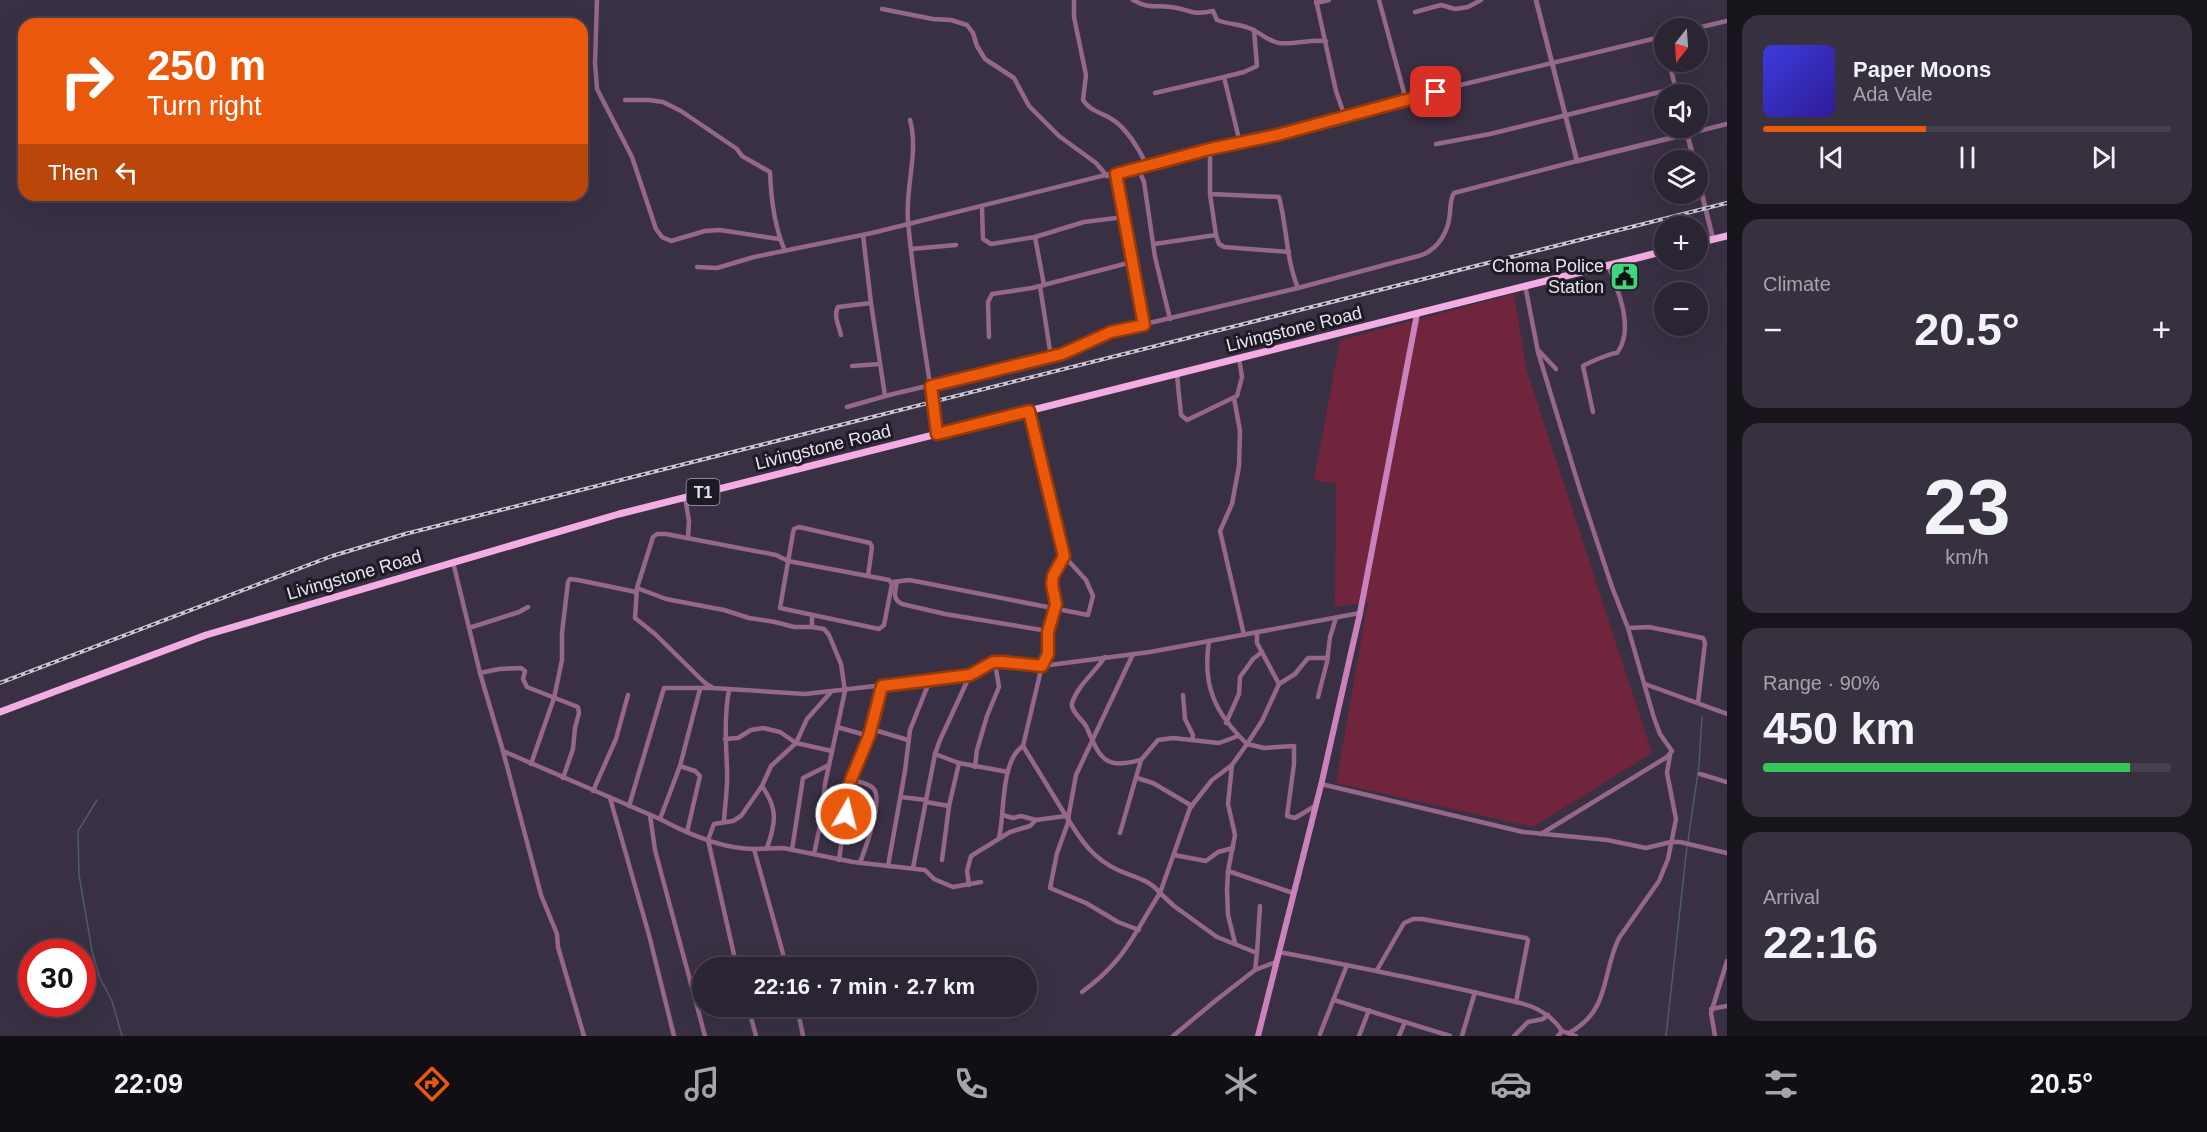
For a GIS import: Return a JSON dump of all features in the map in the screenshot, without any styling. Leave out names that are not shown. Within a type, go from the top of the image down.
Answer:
[{"type":"highway","points":[[1708,240],[1727,236]]},
{"type":"highway","name":"Livingstone Road","points":[[0,712],[206,635],[619,514],[1654,254]]},
{"type":"main road","points":[[1258,1036],[1321,784],[1360,613],[1417,314]]},
{"type":"street","points":[[597,0],[595,63],[597,89],[632,157],[656,229],[662,237],[671,241],[705,231],[720,230],[779,239]]},
{"type":"street","points":[[1074,0],[1074,17],[1086,75],[1083,100],[1091,109],[1112,119],[1123,129],[1147,166]]},
{"type":"street","points":[[1133,0],[1145,6],[1172,7],[1197,14],[1213,10],[1217,21],[1254,30],[1276,43],[1294,44],[1313,39],[1326,41]]},
{"type":"street","points":[[1329,0],[1316,2],[1336,91],[1345,117]]},
{"type":"street","points":[[1379,0],[1406,100]]},
{"type":"street","points":[[1415,12],[1442,3],[1455,9],[1468,7],[1481,0]]},
{"type":"street","points":[[1536,0],[1578,161]]},
{"type":"street","points":[[882,9],[933,19],[951,20],[967,25],[984,59],[1014,78],[1029,106],[1053,131],[1096,163],[1107,176]]},
{"type":"street","points":[[1708,25],[1727,21]]},
{"type":"street","points":[[1155,93],[1244,72],[1257,66],[1254,30]]},
{"type":"street","points":[[697,267],[717,268],[754,257],[863,235],[982,207],[1345,117],[1452,87],[1654,39]]},
{"type":"street","points":[[1224,77],[1240,143]]},
{"type":"street","points":[[1436,144],[1490,134],[1654,93]]},
{"type":"street","points":[[626,100],[656,101],[681,111],[737,149],[742,156],[770,172],[771,197],[779,239],[785,251]]},
{"type":"street","points":[[910,120],[912,131],[908,224],[937,434]]},
{"type":"street","points":[[1708,127],[1727,124]]},
{"type":"street","points":[[848,407],[885,396],[1051,357],[1111,332],[1298,288],[1380,267],[1434,250],[1443,237],[1454,193],[1661,138]]},
{"type":"street","points":[[1210,149],[1210,194],[1219,244],[1224,248],[1290,252]]},
{"type":"street","points":[[1138,168],[1144,182],[1162,288],[1170,319]]},
{"type":"street","points":[[1116,174],[1144,325]]},
{"type":"street","points":[[1210,194],[1279,196],[1292,274],[1298,288]]},
{"type":"street","points":[[1704,204],[1713,239]]},
{"type":"street","points":[[982,207],[983,235],[987,243],[995,244],[1035,237],[1084,222],[1124,217]]},
{"type":"street","points":[[863,235],[885,396]]},
{"type":"street","points":[[1154,244],[1216,235]]},
{"type":"street","points":[[1035,237],[1051,357]]},
{"type":"street","points":[[911,249],[956,245]]},
{"type":"street","points":[[988,337],[990,296],[1132,262]]},
{"type":"street","points":[[1593,412],[1583,366],[1601,360],[1606,355],[1617,353],[1624,335],[1623,312],[1608,265]]},
{"type":"street","points":[[1525,285],[1538,351],[1612,587],[1628,628],[1660,734],[1672,751],[1668,773],[1676,819],[1668,859],[1659,881],[1619,938],[1614,949],[1606,984],[1595,1012],[1590,1019],[1569,1033]]},
{"type":"street","points":[[841,335],[837,320],[838,307],[871,303]]},
{"type":"street","points":[[1538,351],[1556,369]]},
{"type":"street","points":[[1176,375],[1181,415],[1184,420],[1190,419],[1234,398],[1239,393],[1242,377],[1239,358]]},
{"type":"street","points":[[852,366],[880,364]]},
{"type":"street","points":[[1234,398],[1240,432],[1239,466],[1232,504],[1220,531],[1244,634]]},
{"type":"street","points":[[714,688],[635,618],[637,590],[655,534],[776,555],[788,561],[895,582],[909,580],[1088,615],[1093,596],[1086,580],[1064,556],[1029,411]]},
{"type":"street","points":[[685,497],[689,521],[688,538]]},
{"type":"street","points":[[868,576],[872,547],[870,543],[799,527],[793,530],[780,608],[812,617],[880,629],[884,625],[895,582]]},
{"type":"street","points":[[1064,556],[1053,576],[1056,608],[1048,632],[1048,654],[1042,666],[1023,746],[1094,855],[1119,871],[1149,882],[1174,906],[1217,937],[1257,953]]},
{"type":"street","points":[[453,562],[480,673],[541,895],[557,934],[558,947],[584,1036]]},
{"type":"street","points":[[531,764],[554,698],[562,660],[562,633],[570,579],[637,590],[666,599],[794,627],[824,629],[829,635],[841,664],[845,691],[829,765],[814,854]]},
{"type":"street","points":[[895,582],[895,599],[902,604],[1048,632]]},
{"type":"street","points":[[469,628],[528,607]]},
{"type":"street","points":[[629,806],[664,688],[714,688],[790,694],[845,691],[970,675],[989,664],[998,662],[1042,666],[1133,654],[1360,613]]},
{"type":"street","points":[[812,617],[812,627]]},
{"type":"street","points":[[1318,697],[1336,618]]},
{"type":"street","points":[[1628,628],[1649,627],[1703,638],[1705,643],[1698,702]]},
{"type":"street","points":[[1257,632],[1257,643],[1279,684]]},
{"type":"street","points":[[1209,641],[1207,672],[1209,682],[1219,712],[1226,723],[1247,744],[1264,748],[1294,746],[1287,816],[1294,818],[1315,806]]},
{"type":"street","points":[[1226,723],[1239,694],[1240,677],[1253,659],[1262,652]]},
{"type":"street","points":[[1133,654],[1127,662],[1076,775],[1068,818],[1057,853],[1050,888],[1139,930]]},
{"type":"street","points":[[1105,657],[1087,678],[1072,703],[1073,710],[1104,759],[1112,763],[1141,760]]},
{"type":"street","points":[[1082,992],[1115,964],[1139,930],[1160,893],[1192,806],[1212,780],[1232,765],[1247,744],[1262,721],[1279,684],[1295,674],[1308,658],[1328,658]]},
{"type":"street","points":[[975,767],[977,750],[999,687],[996,675],[998,662]]},
{"type":"street","points":[[480,673],[521,668],[525,671],[523,680],[527,687],[579,709],[573,749],[563,778]]},
{"type":"street","points":[[913,868],[935,754],[970,675]]},
{"type":"street","points":[[888,866],[901,797],[908,740],[914,718],[930,680]]},
{"type":"street","points":[[1645,684],[1727,714]]},
{"type":"street","points":[[839,860],[852,780],[869,736],[882,686]]},
{"type":"street","points":[[660,819],[680,766],[699,689]]},
{"type":"street","points":[[724,821],[727,768],[726,706],[729,690]]},
{"type":"street","points":[[735,957],[708,840],[713,825],[733,821],[741,816],[762,786],[771,766],[796,743],[807,719],[831,692]]},
{"type":"street","points":[[593,791],[616,739],[628,695]]},
{"type":"street","points":[[1183,695],[1185,719],[1193,735],[1192,740]]},
{"type":"street","points":[[725,739],[738,738],[751,730],[763,728],[780,732],[796,743],[832,751]]},
{"type":"street","points":[[837,728],[869,736]]},
{"type":"street","points":[[871,729],[908,740]]},
{"type":"street","points":[[1120,833],[1141,760],[1158,740],[1162,738],[1219,743],[1238,736]]},
{"type":"street","points":[[999,838],[1008,772],[1017,749],[1023,746]]},
{"type":"street","points":[[502,751],[708,840],[740,848],[792,850],[839,860],[927,870],[934,879],[953,887],[981,882]]},
{"type":"street","points":[[935,754],[975,767],[1008,772]]},
{"type":"street","points":[[1542,834],[1670,755]]},
{"type":"street","points":[[942,860],[949,806],[959,763]]},
{"type":"street","points":[[792,850],[803,778],[829,765]]},
{"type":"street","points":[[1232,765],[1228,804],[1235,830],[1228,871],[1228,911],[1235,943]]},
{"type":"street","points":[[680,766],[695,771],[700,776],[687,832]]},
{"type":"street","points":[[1700,774],[1727,782]]},
{"type":"street","points":[[1137,778],[1153,783],[1192,806]]},
{"type":"street","points":[[852,780],[869,785],[874,789],[877,799],[871,832],[860,863]]},
{"type":"street","points":[[1321,784],[1523,832],[1601,839],[1646,848],[1671,842],[1727,853]]},
{"type":"street","points":[[762,786],[774,807],[773,827],[767,848]]},
{"type":"street","points":[[901,797],[949,806]]},
{"type":"street","points":[[610,798],[649,935],[674,1036]]},
{"type":"street","points":[[650,815],[655,850],[705,1036]]},
{"type":"street","points":[[1003,815],[1036,820],[1068,818]]},
{"type":"street","points":[[969,885],[967,871],[970,857],[999,838],[1030,826],[1036,820]]},
{"type":"street","points":[[1174,855],[1206,861],[1218,852],[1233,848]]},
{"type":"street","points":[[754,849],[784,957]]},
{"type":"street","points":[[1228,871],[1293,893]]},
{"type":"street","points":[[1255,970],[1260,906]]},
{"type":"street","points":[[1377,970],[1404,923],[1413,919],[1526,938],[1528,944],[1516,1002]]},
{"type":"street","points":[[1279,952],[1377,970],[1535,1007],[1548,1015],[1562,1031],[1576,1036]]},
{"type":"street","points":[[1715,1036],[1711,1010],[1727,961]]},
{"type":"street","points":[[1173,1036],[1255,970],[1276,962]]},
{"type":"street","points":[[1320,1034],[1347,964]]},
{"type":"street","points":[[1462,1036],[1475,992]]},
{"type":"street","points":[[1334,1000],[1450,1036]]},
{"type":"street","points":[[1711,1010],[1727,1005]]},
{"type":"street","points":[[1359,1036],[1369,1010]]},
{"type":"street","points":[[1514,1036],[1528,1022],[1543,1019],[1548,1015]]},
{"type":"street","points":[[751,1017],[756,1036]]},
{"type":"street","points":[[799,1017],[803,1036]]},
{"type":"street","points":[[1399,1036],[1404,1022]]},
{"type":"street","points":[[1558,1036],[1562,1031]]},
{"type":"shaded area","points":[[1514,294],[1527,371],[1652,753],[1533,827],[1336,783],[1368,602],[1335,607],[1336,484],[1314,480],[1340,340]]},
{"type":"waterway","points":[[1688,841],[1699,765],[1702,717]]},
{"type":"waterway","points":[[97,800],[78,831],[79,875],[92,951],[100,978],[112,1001],[122,1036]]},
{"type":"waterway","points":[[1666,1036],[1687,846]]},
{"type":"railway","points":[[0,683],[332,556],[405,534],[1727,203]]},
{"type":"place","name":"Choma Police Station","points":[[1625,276]]},
{"type":"route","points":[[846,814],[850,782],[869,736],[882,686],[970,675],[993,662],[1042,666],[1048,654],[1048,632],[1056,608],[1053,576],[1064,556],[1029,411],[937,434],[931,386],[1062,354],[1111,332],[1144,325],[1116,174],[1210,149],[1277,135],[1436,92]]}]
